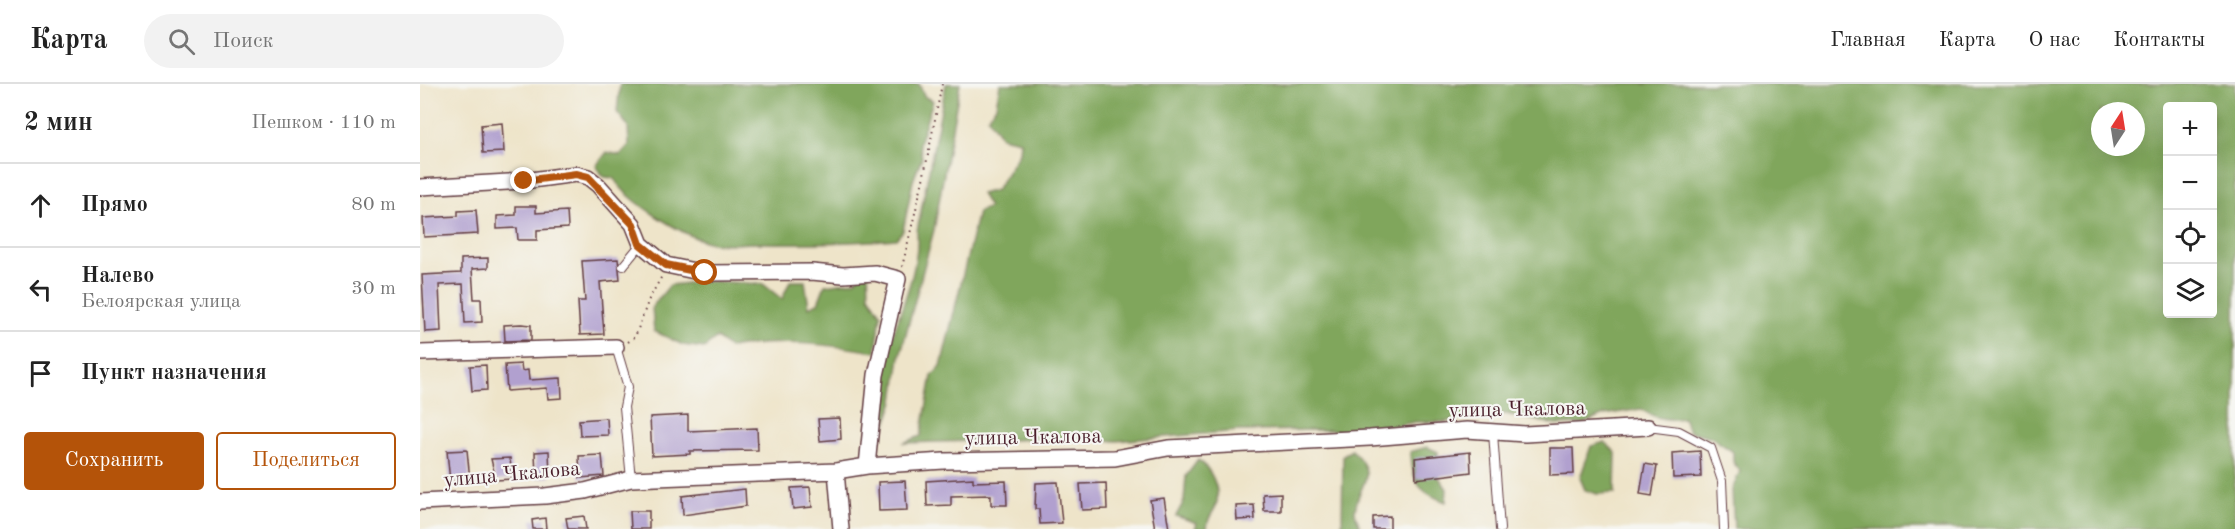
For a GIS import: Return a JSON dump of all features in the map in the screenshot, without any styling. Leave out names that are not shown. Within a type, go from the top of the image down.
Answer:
[{"type":"street","points":[[420,187],[513,182],[576,174],[588,177],[598,185],[633,224],[640,244],[666,265],[705,273],[843,275],[875,273],[898,279],[876,375],[867,466]]},
{"type":"street","points":[[420,353],[615,347]]},
{"type":"street","name":"улица Чкалова","points":[[420,502],[545,496],[585,491],[631,479],[836,471],[867,466],[944,460],[1115,458],[1168,448],[1467,430],[1493,434],[1524,434],[1648,427]]},
{"type":"street","points":[[836,471],[841,529]]},
{"type":"lane","points":[[623,266],[640,244]]},
{"type":"lane","points":[[615,347],[628,387],[624,407],[631,479]]},
{"type":"lane","points":[[1648,427],[1679,431],[1711,448],[1722,481],[1724,529]]},
{"type":"lane","points":[[1493,434],[1500,529]]},
{"type":"path","points":[[898,279],[921,192],[942,84]]},
{"type":"path","points":[[615,347],[634,337],[649,298],[660,282],[666,265]]},
{"type":"green space","points":[[620,84],[919,84],[925,97],[933,101],[919,143],[922,157],[913,181],[903,231],[896,239],[810,243],[718,244],[688,234],[644,207],[631,197],[614,178],[604,177],[596,166],[607,152],[620,155],[629,145],[628,126],[617,112]]},
{"type":"green space","points":[[946,84],[960,84],[934,230],[900,356],[894,401],[885,427],[877,432],[875,426],[881,410],[888,354],[912,274],[917,231]]},
{"type":"green space","points":[[1000,84],[2235,84],[2235,529],[1734,529],[1732,490],[1740,471],[1733,462],[1733,452],[1711,437],[1689,431],[1683,418],[1661,418],[1641,409],[1604,415],[1583,424],[1556,425],[1506,414],[1480,413],[1446,422],[1415,422],[1354,434],[1331,430],[1239,431],[1116,441],[1077,438],[903,443],[921,436],[932,376],[941,366],[978,212],[989,207],[981,194],[996,190],[1019,153],[1020,141],[1001,137],[988,117],[996,106]]},
{"type":"green space","points":[[868,268],[869,295],[881,314],[876,352],[785,343],[729,348],[717,338],[704,348],[683,345],[654,331],[652,307],[670,285],[708,281],[763,284],[782,299],[790,281],[805,281],[809,307],[818,303],[825,285],[855,281]]},
{"type":"green space","points":[[1605,442],[1616,453],[1615,493],[1597,494],[1585,490],[1580,478],[1591,446]]},
{"type":"green space","points":[[1427,447],[1438,452],[1435,472],[1447,489],[1446,502],[1428,494],[1415,478],[1410,452]]},
{"type":"green space","points":[[1352,450],[1365,467],[1366,474],[1355,511],[1360,529],[1342,529],[1343,455]]},
{"type":"green space","points":[[1198,460],[1210,473],[1217,490],[1217,502],[1208,520],[1207,529],[1195,529],[1197,523],[1176,516],[1184,501],[1186,476]]},
{"type":"building","points":[[502,123],[504,152],[483,153],[481,125]]},
{"type":"building","points":[[516,206],[536,206],[536,213],[567,211],[568,228],[537,230],[537,240],[518,240],[517,228],[497,229],[497,216],[516,215]]},
{"type":"building","points":[[476,210],[478,234],[424,237],[423,218],[458,216],[458,211]]},
{"type":"building","points":[[488,258],[488,268],[472,269],[474,299],[481,299],[482,322],[465,323],[463,284],[439,285],[441,331],[425,332],[422,275],[461,273],[461,259]]},
{"type":"building","points":[[618,259],[620,280],[600,282],[604,334],[580,335],[578,301],[585,301],[582,261]]},
{"type":"building","points":[[504,325],[531,325],[531,340],[505,341]]},
{"type":"building","points":[[521,364],[522,371],[528,370],[529,380],[561,378],[562,398],[548,399],[547,388],[507,391],[505,365]]},
{"type":"building","points":[[486,365],[487,390],[472,391],[470,366]]},
{"type":"building","points":[[688,415],[688,431],[757,428],[758,450],[690,451],[690,454],[652,456],[650,417]]},
{"type":"building","points":[[607,418],[608,435],[580,436],[579,420]]},
{"type":"building","points":[[840,418],[841,439],[820,441],[818,419]]},
{"type":"building","points":[[1550,448],[1573,448],[1574,474],[1550,475]]},
{"type":"building","points":[[467,450],[470,480],[450,482],[447,451]]},
{"type":"building","points":[[549,451],[550,477],[536,478],[535,452]]},
{"type":"building","points":[[1700,451],[1701,477],[1673,478],[1672,453]]},
{"type":"building","points":[[1470,452],[1471,472],[1416,479],[1415,458]]},
{"type":"building","points":[[602,455],[604,476],[580,478],[579,456]]},
{"type":"building","points":[[510,458],[512,479],[496,480],[491,459]]},
{"type":"building","points":[[1645,464],[1657,466],[1652,496],[1640,494]]},
{"type":"building","points":[[973,478],[973,482],[1006,481],[1007,505],[991,505],[991,495],[951,496],[951,505],[927,506],[926,481]]},
{"type":"building","points":[[905,481],[907,510],[879,511],[878,482]]},
{"type":"building","points":[[1058,482],[1062,523],[1040,524],[1039,509],[1035,509],[1036,483]]},
{"type":"building","points":[[1106,483],[1107,509],[1082,510],[1080,484]]},
{"type":"building","points":[[810,487],[812,507],[793,509],[791,488]]},
{"type":"building","points":[[745,489],[746,506],[683,515],[682,496]]},
{"type":"building","points":[[1281,493],[1281,511],[1264,511],[1263,494]]},
{"type":"building","points":[[1164,498],[1169,529],[1155,529],[1150,500]]},
{"type":"building","points":[[1254,505],[1255,519],[1237,520],[1236,506]]},
{"type":"building","points":[[630,511],[649,511],[649,529],[631,529]]},
{"type":"building","points":[[584,516],[586,529],[568,529],[566,518]]},
{"type":"building","points":[[1390,516],[1390,529],[1373,529],[1373,517]]},
{"type":"building","points":[[545,518],[546,529],[533,529],[532,520]]},
{"type":"route","points":[[524,181],[576,174],[588,177],[633,224],[640,244],[666,265],[705,273]]}]
